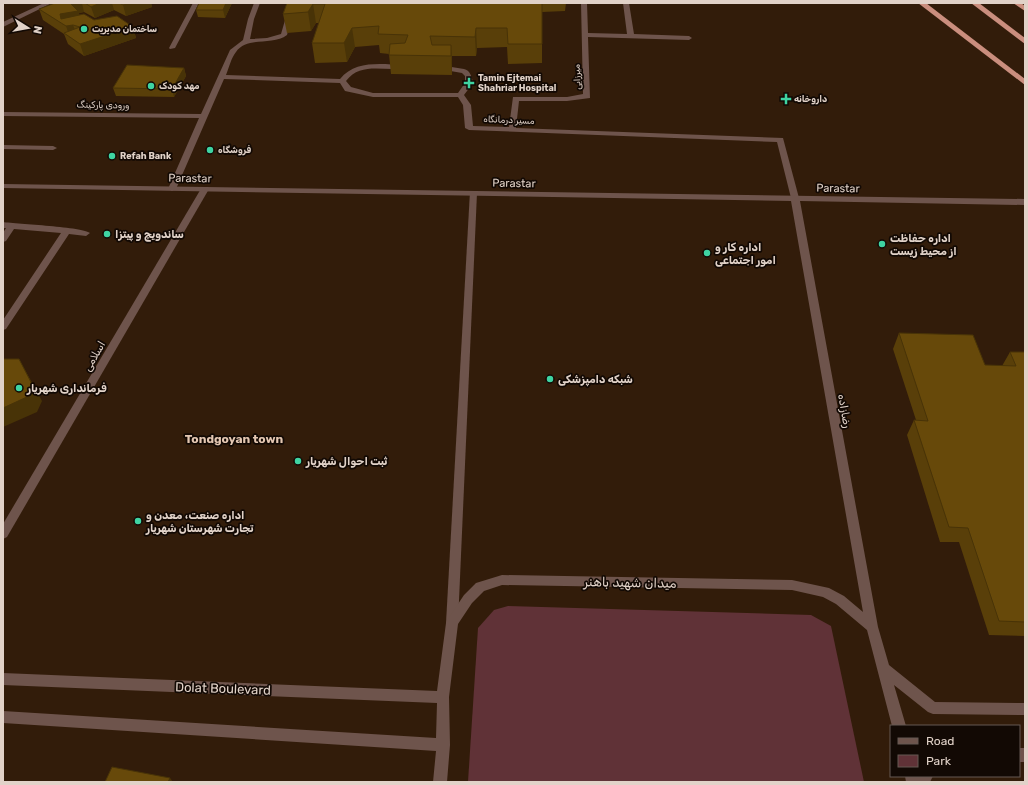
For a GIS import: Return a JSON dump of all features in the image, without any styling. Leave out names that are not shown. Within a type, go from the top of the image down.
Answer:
[{"type":"highway","points":[[922,3],[1025,83]]},
{"type":"highway","points":[[975,3],[1025,42]]},
{"type":"highway","points":[[1017,3],[1025,9]]},
{"type":"street","points":[[3,25],[49,3]]},
{"type":"street","points":[[172,48],[196,3]]},
{"type":"street","points":[[246,41],[251,19],[257,3]]},
{"type":"street","points":[[172,189],[233,50],[246,41],[268,40],[284,35],[293,3]]},
{"type":"street","name":"میرزایی","points":[[512,130],[516,99],[567,99],[587,96],[584,3]]},
{"type":"street","points":[[626,3],[631,36]]},
{"type":"street","points":[[585,35],[688,38]]},
{"type":"street","points":[[342,81],[345,76],[360,67],[408,67]]},
{"type":"street","points":[[342,81],[348,89],[373,94],[460,95],[469,83],[468,76],[464,71],[452,68],[428,67]]},
{"type":"street","points":[[221,77],[342,81]]},
{"type":"street","name":"مسیر درمانگاه","points":[[460,95],[467,105],[469,128],[780,140]]},
{"type":"street","name":"ورودی پارکینگ","points":[[3,114],[204,116]]},
{"type":"street","name":"رضازاده","points":[[780,140],[795,198],[872,627]]},
{"type":"street","points":[[3,147],[53,148]]},
{"type":"street","name":"Parastar","points":[[3,186],[1025,202]]},
{"type":"street","name":"اسلامی","points":[[3,534],[205,189]]},
{"type":"street","points":[[452,622],[473,193]]},
{"type":"street","points":[[3,225],[86,233]]},
{"type":"street","points":[[3,239],[12,226]]},
{"type":"street","points":[[3,327],[67,230]]},
{"type":"street","name":"میدان شهید باهنر","points":[[440,782],[443,697],[452,622],[468,599],[480,587],[502,580],[792,584],[825,592],[840,600],[872,627]]},
{"type":"street","points":[[872,627],[898,725]]},
{"type":"street","points":[[883,668],[933,708],[1025,709]]},
{"type":"street","name":"Dolat Boulevard","points":[[3,679],[443,697]]},
{"type":"street","points":[[3,717],[442,745]]},
{"type":"green space","points":[[508,606],[811,615],[831,626],[864,782],[468,782],[478,628],[494,610]]},
{"type":"building","points":[[55,3],[70,3],[78,11],[60,14],[61,19],[84,14],[94,20],[117,16],[133,27],[80,44],[64,33],[80,27],[73,25],[66,26],[39,9]]},
{"type":"building","points":[[85,3],[100,3],[91,7]]},
{"type":"building","points":[[199,3],[226,3],[223,10],[196,10]]},
{"type":"building","points":[[287,3],[542,3],[542,44],[508,44],[507,28],[476,28],[475,37],[430,36],[432,45],[451,45],[451,56],[389,55],[390,44],[405,43],[408,35],[378,34],[379,26],[352,28],[344,43],[312,43],[325,4],[313,4],[308,12],[283,14]]},
{"type":"building","points":[[127,65],[184,68],[172,89],[113,88]]},
{"type":"building","points":[[899,333],[973,335],[985,365],[1016,366],[1010,352],[1025,352],[1025,622],[999,621],[968,528],[949,527],[914,420],[928,421]]},
{"type":"building","points":[[3,359],[19,359],[33,386],[29,396],[3,408]]},
{"type":"building","points":[[112,767],[170,778],[168,782],[105,782]]},
{"type":"place","name":"ساختمان مدیریت","points":[[84,29]]},
{"type":"place","name":"Tamin Ejtemai Shahriar Hospital","points":[[469,83]]},
{"type":"place","name":"مهد کودک","points":[[151,86]]},
{"type":"place","name":"داروخانه","points":[[786,99]]},
{"type":"place","name":"فروشگاه","points":[[210,150]]},
{"type":"place","name":"Refah Bank","points":[[112,156]]},
{"type":"place","name":"ساندویچ و پیتزا","points":[[107,234]]},
{"type":"place","name":"اداره حفاظت از محیط زیست","points":[[882,244]]},
{"type":"place","name":"اداره کار و امور اجتماعی","points":[[707,253]]},
{"type":"place","name":"شبکه دامپزشکی","points":[[550,379]]},
{"type":"place","name":"فرمانداری شهریار","points":[[19,388]]},
{"type":"place","name":"ثبت احوال شهریار","points":[[298,461]]},
{"type":"place","name":"اداره صنعت، معدن و تجارت شهرستان شهریار","points":[[138,521]]},
{"type":"district","name":"Tondgoyan town","points":[[234,439]]}]
